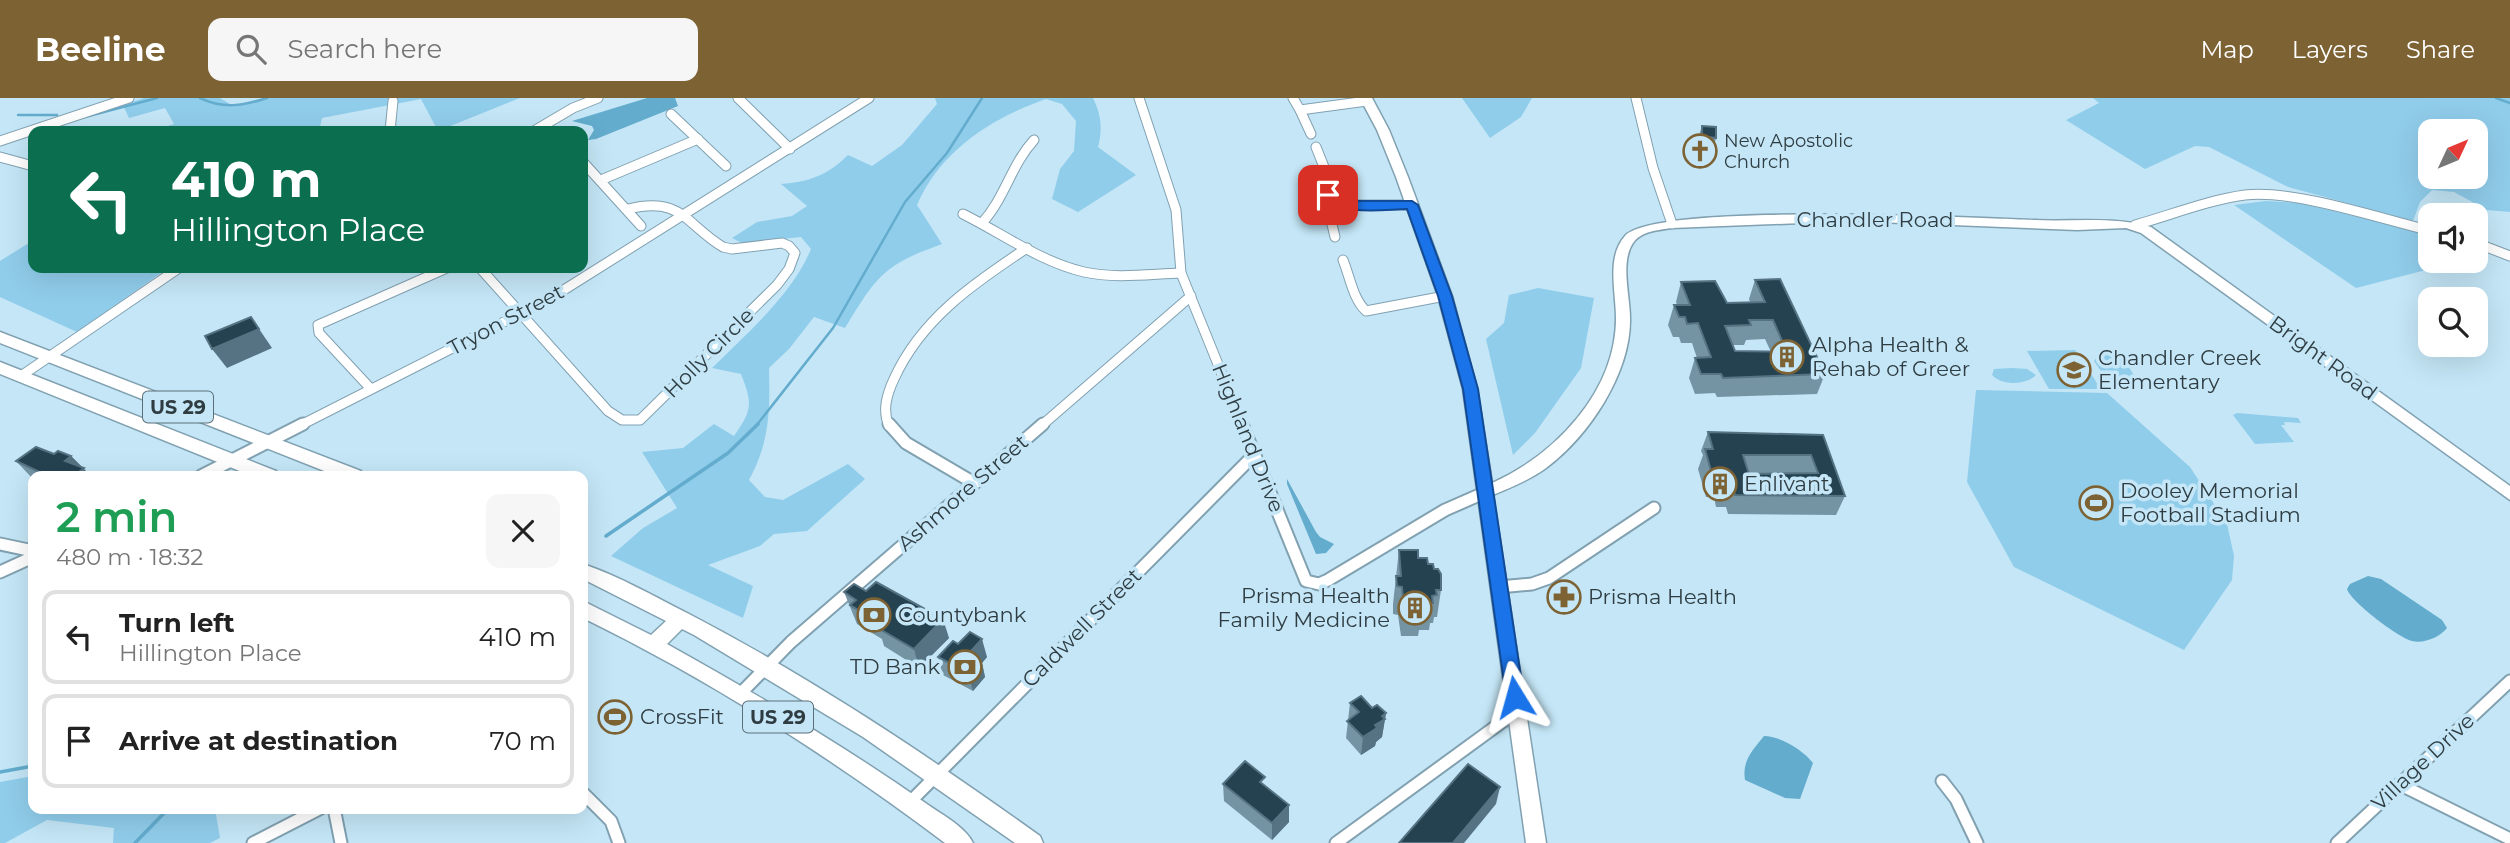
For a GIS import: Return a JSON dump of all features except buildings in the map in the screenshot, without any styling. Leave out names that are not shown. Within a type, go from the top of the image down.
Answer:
[{"type":"main road","name":"US 29","points":[[0,337],[342,471]]},
{"type":"main road","name":"US 29","points":[[0,368],[258,471]]},
{"type":"main road","name":"US 29","points":[[588,573],[680,619],[766,667],[938,774],[1032,843]]},
{"type":"main road","name":"US 29","points":[[588,612],[653,645],[739,695],[909,803],[962,843]]},
{"type":"main road","points":[[653,645],[680,619]]},
{"type":"street","points":[[45,126],[129,98]]},
{"type":"street","points":[[542,126],[573,108],[598,98]]},
{"type":"street","points":[[738,98],[790,149]]},
{"type":"street","name":"Tryon Street","points":[[210,471],[521,314],[685,215],[869,98]]},
{"type":"street","name":"Highland Drive","points":[[1139,98],[1176,210],[1181,272],[1303,575],[1309,583],[1319,584],[1328,580],[1444,510],[1486,492]]},
{"type":"street","points":[[1293,98],[1311,134]]},
{"type":"street","points":[[1636,98],[1653,168],[1672,224]]},
{"type":"street","points":[[1300,110],[1366,99],[1383,130],[1445,296],[1470,389],[1536,843]]},
{"type":"street","points":[[390,126],[393,101]]},
{"type":"street","points":[[671,114],[726,166]]},
{"type":"street","points":[[0,141],[28,132]]},
{"type":"street","points":[[601,180],[698,139]]},
{"type":"street","points":[[982,223],[1001,202],[1018,159],[1034,140]]},
{"type":"street","points":[[1315,147],[1326,172],[1328,195]]},
{"type":"street","points":[[0,157],[28,165]]},
{"type":"street","points":[[588,167],[641,226]]},
{"type":"street","name":"Chandler Road","points":[[1486,492],[1523,475],[1542,463],[1563,444],[1580,424],[1608,379],[1620,348],[1623,324],[1622,255],[1624,246],[1639,232],[1672,224],[1867,217],[2077,226],[2135,225],[2244,195],[2267,194],[2297,198],[2418,228]]},
{"type":"street","points":[[1340,205],[1338,199],[1328,195],[1317,198],[1314,204],[1320,211],[1329,212],[1340,205],[1412,205]]},
{"type":"street","points":[[628,209],[654,204],[673,208],[685,215]]},
{"type":"street","points":[[1329,212],[1335,237]]},
{"type":"street","points":[[963,214],[1055,262],[1092,274],[1181,272]]},
{"type":"street","name":"Holly Circle","points":[[521,314],[608,411],[622,420],[640,420],[778,285],[795,257],[793,248],[782,243],[734,249],[724,247],[685,215]]},
{"type":"street","name":"Bright Road","points":[[2135,225],[2190,261],[2510,494]]},
{"type":"street","points":[[974,483],[899,436],[888,423],[886,405],[896,372],[929,323],[961,293],[1027,248]]},
{"type":"street","points":[[2488,248],[2510,256]]},
{"type":"street","points":[[1343,260],[1354,286],[1357,303],[1366,311],[1445,296]]},
{"type":"street","points":[[21,376],[172,273]]},
{"type":"street","points":[[371,389],[319,333],[318,325],[436,273]]},
{"type":"street","points":[[484,273],[521,314]]},
{"type":"street","name":"Ashmore Street","points":[[739,695],[791,642],[1191,296]]},
{"type":"street","name":"Caldwell Street","points":[[909,803],[1255,454]]},
{"type":"street","points":[[1499,587],[1532,584],[1549,578],[1654,508]]},
{"type":"street","points":[[0,544],[28,550]]},
{"type":"street","points":[[0,572],[28,559]]},
{"type":"street","name":"Village Drive","points":[[2337,843],[2510,681]]},
{"type":"street","points":[[1336,843],[1517,711]]},
{"type":"street","points":[[1942,781],[1956,799],[1977,843]]},
{"type":"street","points":[[2399,784],[2510,839]]},
{"type":"street","points":[[588,798],[611,819],[618,832],[619,843]]},
{"type":"street","points":[[253,843],[309,814]]},
{"type":"street","points":[[335,814],[341,843]]},
{"type":"shaded area","points":[[144,98],[220,98],[233,106],[263,98],[520,98],[450,126],[435,126],[421,99],[322,118],[320,126],[168,126],[174,124],[165,108],[129,118],[123,105]]},
{"type":"shaded area","points":[[647,98],[675,98],[678,106],[596,139],[588,140],[594,130],[592,126],[572,121]]},
{"type":"shaded area","points":[[935,98],[1093,98],[1100,122],[1098,147],[1136,175],[1078,212],[1052,199],[1060,169],[1074,151],[1076,121],[1062,104],[1046,99],[987,127],[953,153],[939,168],[917,205],[942,244],[906,259],[883,274],[845,328],[814,317],[789,349],[769,368],[765,439],[749,480],[765,497],[783,500],[848,464],[865,479],[807,531],[774,534],[760,546],[708,565],[753,586],[743,618],[611,556],[643,528],[677,508],[642,452],[683,448],[714,424],[734,436],[740,427],[749,406],[748,393],[741,374],[712,368],[781,298],[811,249],[801,237],[742,243],[732,238],[757,222],[792,216],[807,206],[781,184],[818,176],[848,155],[872,166],[902,145],[937,104]]},
{"type":"shaded area","points":[[1462,98],[1532,98],[1521,117],[1490,138]]},
{"type":"shaded area","points":[[2093,98],[2510,98],[2510,212],[2488,210],[2488,203],[2474,203],[2454,192],[2432,190],[2418,203],[2413,221],[2288,187],[2209,147],[2195,146],[2145,169],[2066,120],[2099,103]]},
{"type":"shaded area","points":[[2266,201],[2299,203],[2418,231],[2418,272],[2356,288],[2234,205]]},
{"type":"shaded area","points":[[28,244],[28,273],[161,273],[77,332],[0,297],[0,261]]},
{"type":"shaded area","points":[[1538,288],[1594,298],[1581,368],[1535,433],[1513,455],[1486,339],[1504,323],[1509,295]]},
{"type":"shaded area","points":[[2075,350],[2101,389],[2049,389],[2027,351]]},
{"type":"shaded area","points":[[2120,354],[2143,389],[2114,390],[2094,361],[2098,356]]},
{"type":"shaded area","points":[[1994,369],[2027,369],[2036,375],[2026,381],[2014,383],[1996,379],[1992,375]]},
{"type":"shaded area","name":"Dooley Memorial Football Stadium","points":[[1976,390],[2107,393],[2190,467],[2227,524],[2234,556],[2232,580],[2184,650],[2014,567],[1967,482]]},
{"type":"shaded area","points":[[2237,413],[2298,418],[2301,423],[2284,422],[2285,425],[2281,425],[2294,442],[2255,444],[2233,415]]},
{"type":"shaded area","points":[[1287,479],[1316,532],[1334,544],[1326,553],[1316,554]]},
{"type":"shaded area","points":[[2368,576],[2381,579],[2442,620],[2447,628],[2436,637],[2422,642],[2412,641],[2397,633],[2365,610],[2350,595],[2347,589],[2350,584]]},
{"type":"shaded area","points":[[1764,736],[1777,738],[1791,745],[1813,763],[1800,799],[1785,798],[1745,780],[1747,762]]},
{"type":"shaded area","points":[[28,777],[28,814],[216,814],[220,838],[210,843],[113,843],[114,828],[47,820],[5,843],[0,843],[0,782]]},
{"type":"waterway","points":[[85,117],[157,98]]},
{"type":"waterway","points":[[200,98],[217,104],[233,105],[267,98]]},
{"type":"waterway","points":[[756,426],[833,328],[905,202],[947,153],[982,98]]},
{"type":"waterway","points":[[2496,98],[2510,103]]},
{"type":"waterway","points":[[18,115],[57,115]]},
{"type":"waterway","points":[[606,536],[728,453],[756,426]]},
{"type":"waterway","points":[[0,772],[28,767]]},
{"type":"waterway","points":[[135,843],[163,814]]},
{"type":"place","name":"New Apostolic Church","points":[[1700,151]]},
{"type":"place","name":"Alpha Health & Rehab of Greer","points":[[1787,357]]},
{"type":"place","name":"Chandler Creek Elementary","points":[[2074,370]]},
{"type":"place","name":"Enlivant","points":[[1720,484]]},
{"type":"place","name":"Dooley Memorial Football Stadium","points":[[2096,503]]},
{"type":"place","name":"Prisma Health","points":[[1564,597]]},
{"type":"place","name":"Prisma Health Family Medicine","points":[[1415,608]]},
{"type":"place","name":"Countybank","points":[[874,615]]},
{"type":"place","name":"TD Bank","points":[[965,667]]},
{"type":"place","name":"CrossFit","points":[[615,717]]},
{"type":"route","points":[[1328,195],[1338,199],[1340,205],[1412,205],[1445,296],[1470,389],[1515,697]]}]
